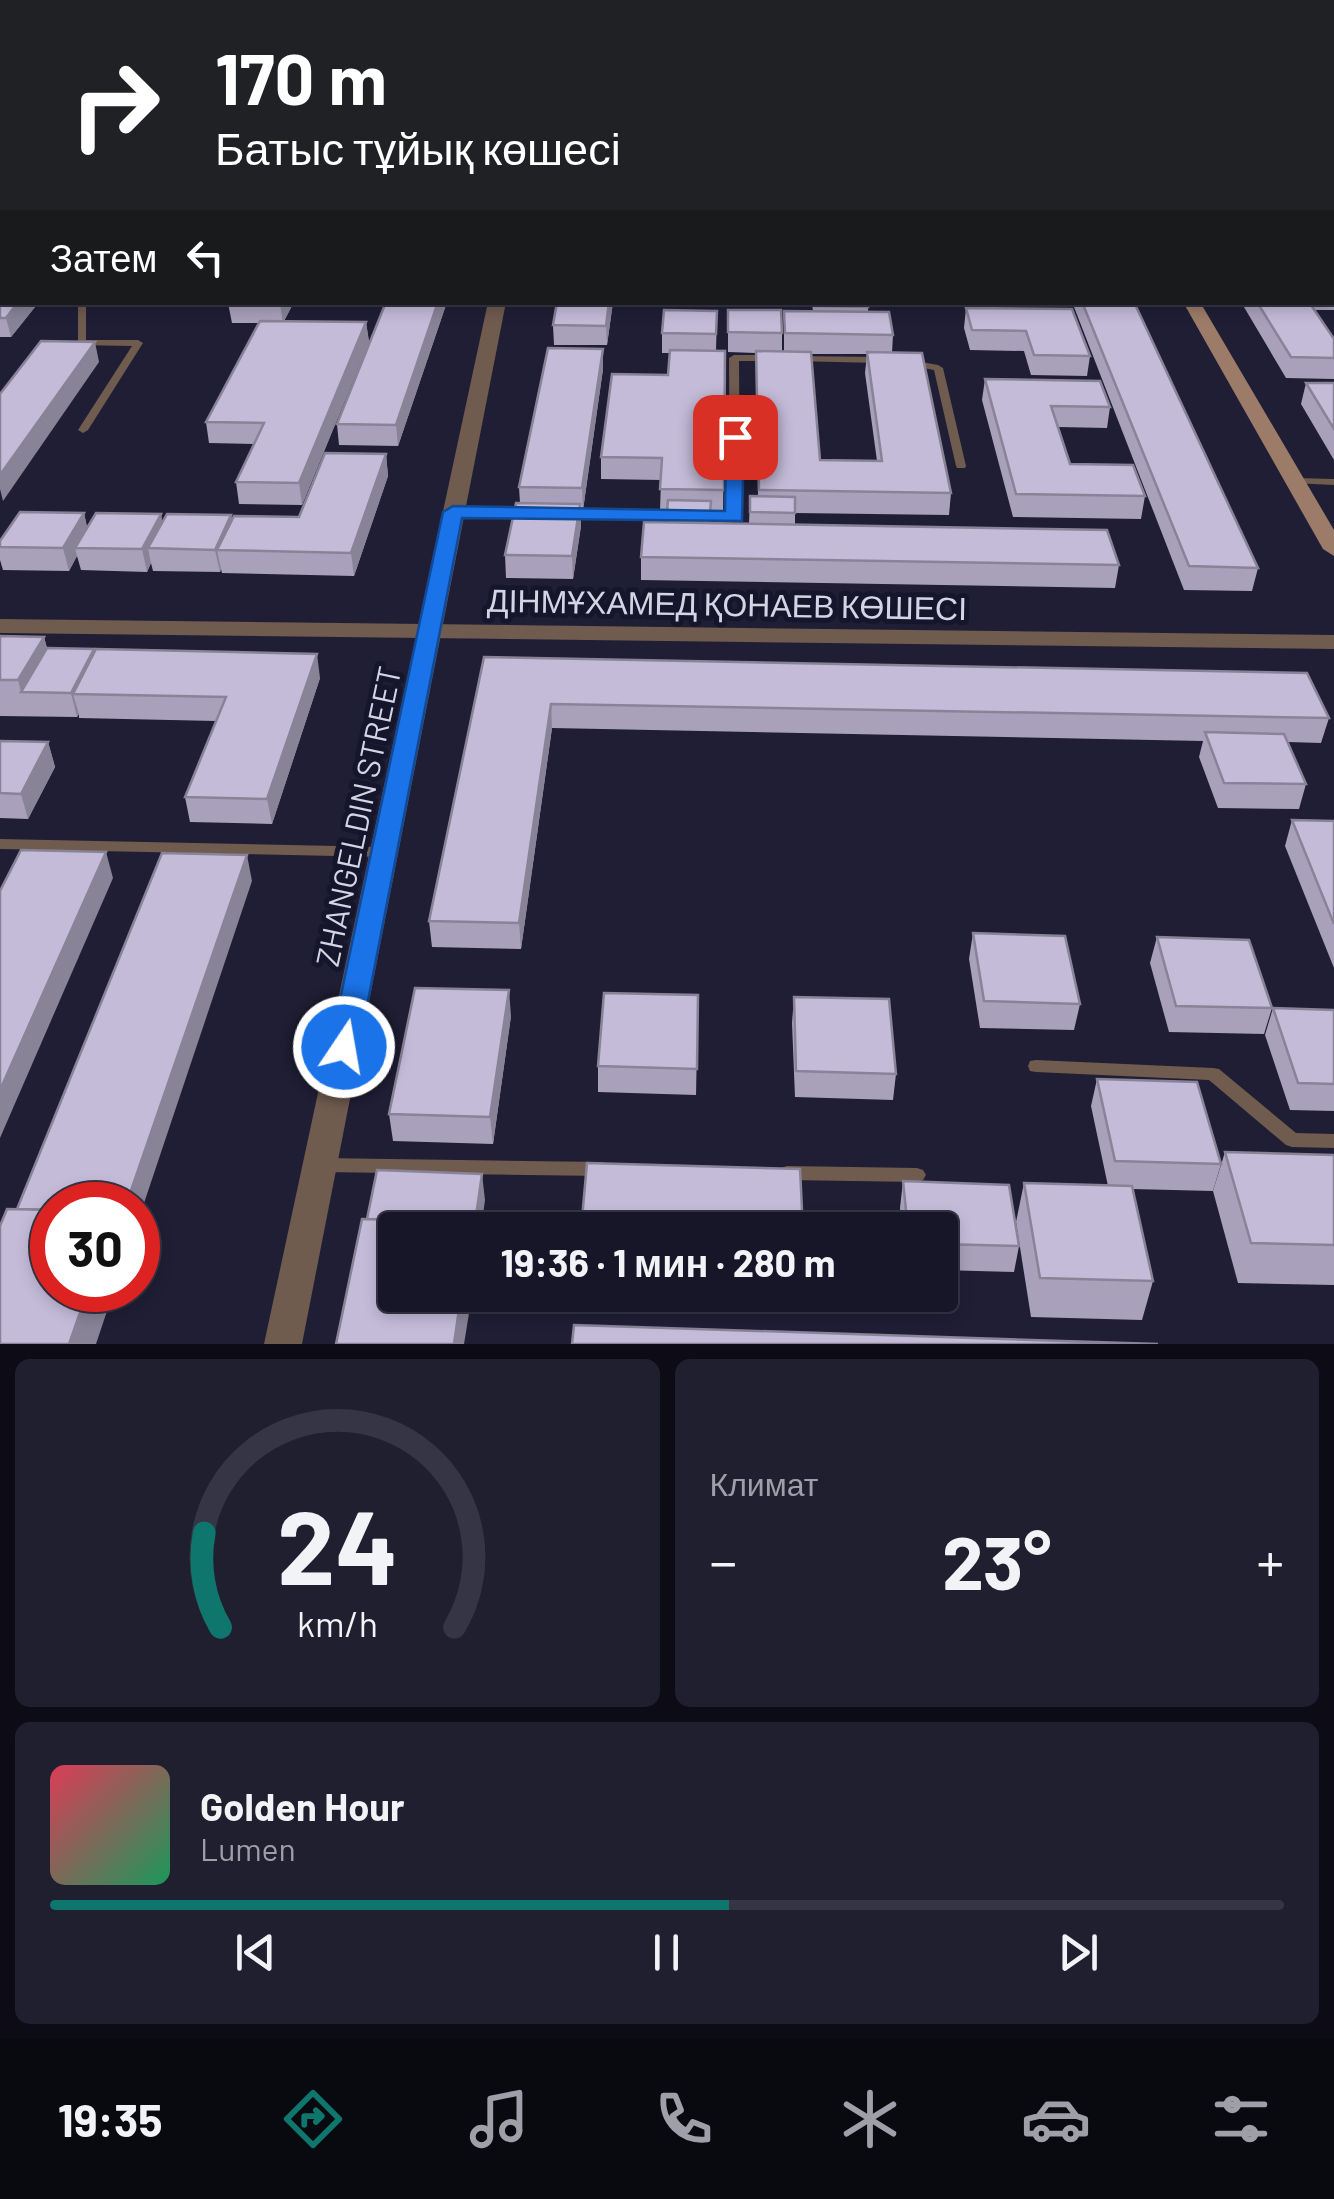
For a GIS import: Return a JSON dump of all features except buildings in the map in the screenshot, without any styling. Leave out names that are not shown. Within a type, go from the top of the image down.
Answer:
[{"type":"main road","points":[[1192,305],[1334,549]]},
{"type":"street","name":"ZHANGELDIN STREET","points":[[283,1344],[496,305]]},
{"type":"street","name":"ДІНМҰХАМЕД ҚОНАЕВ КӨШЕСІ","points":[[0,626],[1334,642]]},
{"type":"lane","points":[[82,305],[81,343],[138,344],[83,430]]},
{"type":"lane","points":[[453,512],[735,517],[734,358],[897,360],[938,368],[962,466]]},
{"type":"lane","points":[[1296,482],[1334,482]]},
{"type":"lane","points":[[0,844],[386,852]]},
{"type":"lane","points":[[1036,1066],[1213,1074],[1292,1140],[1334,1141]]},
{"type":"lane","points":[[320,1164],[618,1170]]},
{"type":"lane","points":[[758,1172],[917,1175]]},
{"type":"route","points":[[344,1047],[453,512],[735,517],[735,437]]}]
